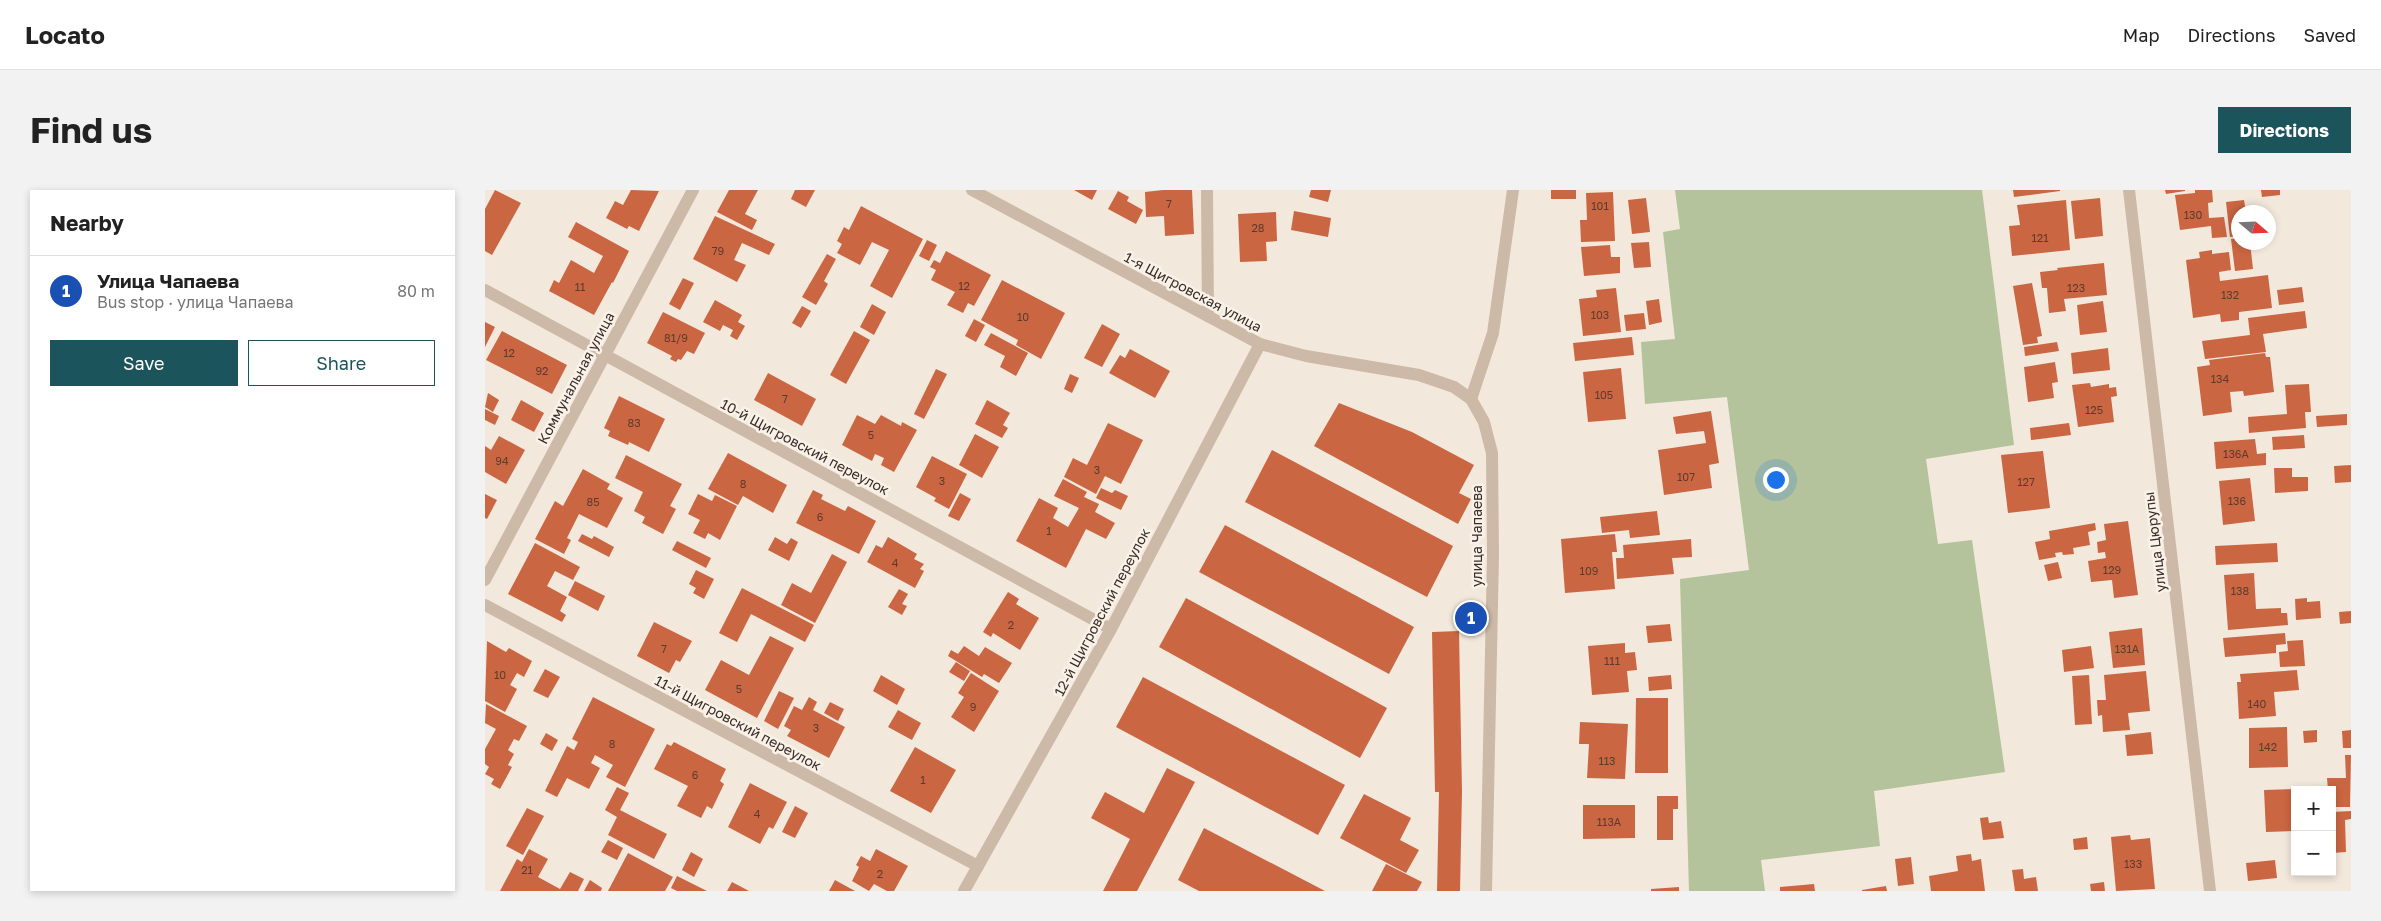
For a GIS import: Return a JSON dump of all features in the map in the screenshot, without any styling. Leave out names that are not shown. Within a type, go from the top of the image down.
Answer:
[{"type":"street","name":"Коммунальная улица","points":[[485,580],[693,190]]},
{"type":"street","name":"1-я Щигровская улица","points":[[972,190],[1260,344],[1306,356],[1419,375],[1454,387],[1471,399]]},
{"type":"street","points":[[1207,190],[1207,316]]},
{"type":"street","points":[[1471,399],[1493,333],[1513,190]]},
{"type":"street","name":"улица Цюрупы","points":[[2129,190],[2210,891]]},
{"type":"street","name":"10-й Щигровский переулок","points":[[485,290],[1111,629]]},
{"type":"street","name":"12-й Щигровский переулок","points":[[963,891],[1111,629],[1260,344]]},
{"type":"street","name":"улица Чапаева","points":[[1471,399],[1484,422],[1492,453],[1493,556],[1486,891]]},
{"type":"street","name":"11-й Щигровский переулок","points":[[485,605],[978,866]]},
{"type":"green space","points":[[1675,190],[1982,190],[2014,445],[1926,459],[1938,544],[1972,540],[2005,772],[1874,791],[1880,846],[1761,860],[1765,891],[1689,891],[1680,579],[1749,570],[1727,397],[1645,404],[1641,342],[1675,339],[1663,232],[1680,229]]},
{"type":"building","points":[[495,190],[521,203],[492,255],[485,251],[485,209]]},
{"type":"building","points":[[631,190],[659,191],[639,231],[629,226],[627,229],[606,218],[615,201],[623,205]]},
{"type":"building","points":[[729,190],[758,190],[745,214],[757,220],[752,230],[717,212]]},
{"type":"building","points":[[795,190],[815,190],[806,207],[791,199]]},
{"type":"building","points":[[1074,190],[1097,190],[1092,200]]},
{"type":"building","points":[[1192,190],[1194,234],[1165,236],[1164,216],[1146,217],[1145,192]]},
{"type":"building","points":[[1311,190],[1331,190],[1328,202],[1309,197]]},
{"type":"building","points":[[1551,190],[1576,190],[1576,199],[1551,199]]},
{"type":"building","points":[[2013,190],[2060,190],[2060,191],[2014,197]]},
{"type":"building","points":[[2165,190],[2185,190],[2185,191],[2166,194]]},
{"type":"building","points":[[2195,190],[2212,190],[2213,202],[2208,203],[2209,218],[2224,217],[2227,237],[2212,238],[2211,226],[2180,230],[2175,195],[2195,193]]},
{"type":"building","points":[[2261,190],[2280,190],[2280,195],[2262,197]]},
{"type":"building","points":[[1118,191],[1129,197],[1127,201],[1143,210],[1136,224],[1108,209]]},
{"type":"building","points":[[1613,192],[1615,241],[1581,242],[1580,220],[1587,220],[1586,193]]},
{"type":"building","points":[[1646,198],[1650,232],[1632,234],[1628,200]]},
{"type":"building","points":[[2100,198],[2103,236],[2075,239],[2071,201]]},
{"type":"building","points":[[2066,200],[2070,250],[2012,256],[2009,226],[2020,225],[2017,205]]},
{"type":"building","points":[[2244,200],[2245,205],[2231,205],[2231,237],[2230,237],[2226,202]]},
{"type":"building","points":[[861,206],[923,239],[892,298],[870,286],[889,250],[872,242],[860,265],[837,253],[842,244],[837,241],[844,227],[849,230]]},
{"type":"building","points":[[1294,211],[1331,218],[1328,237],[1291,230]]},
{"type":"building","points":[[1276,212],[1277,241],[1266,242],[1267,261],[1240,262],[1238,214]]},
{"type":"building","points":[[715,216],[775,244],[769,255],[742,243],[734,260],[746,265],[737,282],[693,259]]},
{"type":"building","points":[[576,222],[629,251],[594,315],[549,291],[554,280],[559,283],[571,260],[594,273],[603,256],[568,237]]},
{"type":"building","points":[[927,240],[937,245],[929,261],[919,256]]},
{"type":"building","points":[[1649,242],[1651,267],[1634,268],[1631,243]]},
{"type":"building","points":[[1610,245],[1611,257],[1620,257],[1620,273],[1584,276],[1581,247]]},
{"type":"building","points":[[2212,250],[2212,254],[2229,252],[2231,270],[2219,272],[2220,281],[2268,275],[2272,308],[2239,312],[2239,320],[2221,322],[2220,314],[2193,318],[2186,260],[2200,258],[2199,252]]},
{"type":"building","points":[[2232,250],[2251,250],[2253,269],[2235,271]]},
{"type":"building","points":[[946,251],[991,275],[974,306],[968,303],[963,313],[947,305],[955,292],[931,280],[936,270],[930,267],[934,260],[940,263]]},
{"type":"building","points":[[827,254],[836,259],[824,281],[828,284],[816,305],[802,297]]},
{"type":"building","points":[[2104,263],[2107,295],[2064,299],[2066,311],[2049,313],[2047,288],[2042,288],[2040,272],[2058,270],[2057,268]]},
{"type":"building","points":[[683,278],[694,283],[680,310],[669,304]]},
{"type":"building","points":[[1002,280],[1065,313],[1041,359],[1016,345],[1018,340],[981,320]]},
{"type":"building","points":[[2032,283],[2042,336],[2037,337],[2038,343],[2023,345],[2013,286]]},
{"type":"building","points":[[2302,287],[2304,302],[2279,305],[2277,290]]},
{"type":"building","points":[[1616,288],[1621,332],[1583,336],[1579,299],[1597,297],[1596,290]]},
{"type":"building","points":[[1659,299],[1662,322],[1649,325],[1646,301]]},
{"type":"building","points":[[715,300],[742,315],[738,322],[745,326],[737,340],[730,336],[733,330],[723,325],[720,331],[703,322]]},
{"type":"building","points":[[2103,301],[2107,332],[2080,335],[2077,305]]},
{"type":"building","points":[[872,304],[886,312],[874,335],[860,327]]},
{"type":"building","points":[[802,306],[811,311],[801,328],[792,323]]},
{"type":"building","points":[[2305,311],[2307,328],[2263,334],[2266,352],[2205,359],[2202,341],[2250,335],[2248,318]]},
{"type":"building","points":[[663,312],[705,333],[694,354],[687,351],[681,360],[678,359],[676,362],[670,359],[672,356],[647,343]]},
{"type":"building","points":[[1644,313],[1646,329],[1626,331],[1624,315]]},
{"type":"building","points":[[974,319],[985,325],[976,342],[965,336]]},
{"type":"building","points":[[485,322],[495,327],[485,347]]},
{"type":"building","points":[[1102,324],[1120,334],[1102,367],[1084,358]]},
{"type":"building","points":[[502,331],[567,365],[552,394],[486,360]]},
{"type":"building","points":[[854,331],[870,340],[846,384],[830,375]]},
{"type":"building","points":[[991,333],[1028,353],[1016,376],[1000,367],[1005,356],[984,345]]},
{"type":"building","points":[[1632,337],[1634,355],[1575,361],[1573,343]]},
{"type":"building","points":[[2057,342],[2059,351],[2025,356],[2024,347]]},
{"type":"building","points":[[2108,348],[2110,370],[2073,374],[2071,353]]},
{"type":"building","points":[[1130,349],[1170,371],[1155,398],[1109,373],[1120,355],[1125,358]]},
{"type":"building","points":[[2265,353],[2266,357],[2270,357],[2274,392],[2244,396],[2243,391],[2230,392],[2232,412],[2203,416],[2197,367],[2210,365],[2209,360]]},
{"type":"building","points":[[2055,362],[2058,382],[2052,383],[2054,398],[2028,402],[2024,367]]},
{"type":"building","points":[[1621,368],[1626,419],[1588,422],[1583,372]]},
{"type":"building","points":[[936,369],[947,374],[924,419],[914,414]]},
{"type":"building","points":[[768,373],[816,399],[802,426],[754,400]]},
{"type":"building","points":[[1070,374],[1079,378],[1072,393],[1064,389]]},
{"type":"building","points":[[2090,383],[2091,387],[2109,384],[2109,388],[2116,387],[2117,396],[2111,397],[2114,422],[2078,427],[2072,385]]},
{"type":"building","points":[[2309,384],[2311,412],[2305,412],[2306,428],[2249,433],[2248,417],[2287,414],[2285,385]]},
{"type":"building","points":[[488,393],[499,400],[493,412],[485,407]]},
{"type":"building","points":[[619,396],[665,419],[649,452],[629,442],[628,445],[608,436],[610,431],[604,428]]},
{"type":"building","points":[[521,400],[544,413],[534,432],[511,420]]},
{"type":"building","points":[[987,400],[1010,413],[1003,425],[1008,428],[1002,438],[975,424]]},
{"type":"building","points":[[1339,403],[1412,432],[1474,465],[1459,493],[1471,499],[1458,524],[1314,446]]},
{"type":"building","points":[[485,409],[499,416],[495,425],[485,420]]},
{"type":"building","points":[[1711,411],[1719,463],[1709,465],[1712,488],[1664,495],[1658,450],[1706,443],[1704,431],[1676,434],[1673,417]]},
{"type":"building","points":[[2347,414],[2347,425],[2317,427],[2316,416]]},
{"type":"building","points":[[857,415],[875,424],[881,415],[901,426],[902,422],[917,430],[894,472],[881,465],[884,458],[875,454],[872,461],[842,445]]},
{"type":"building","points":[[1108,423],[1143,440],[1121,484],[1105,476],[1096,494],[1064,477],[1073,458],[1087,465]]},
{"type":"building","points":[[2069,423],[2071,435],[2031,440],[2030,428]]},
{"type":"building","points":[[975,434],[999,447],[982,478],[959,465]]},
{"type":"building","points":[[2304,435],[2305,448],[2273,450],[2272,437]]},
{"type":"building","points":[[499,436],[525,450],[506,484],[485,472],[485,446],[491,450]]},
{"type":"building","points":[[2255,439],[2257,454],[2266,453],[2266,465],[2216,469],[2214,442]]},
{"type":"building","points":[[1272,450],[1453,546],[1427,597],[1245,502]]},
{"type":"building","points":[[2043,451],[2050,508],[2008,513],[2001,455]]},
{"type":"building","points":[[728,453],[787,485],[773,513],[743,496],[738,505],[708,489]]},
{"type":"building","points":[[626,455],[682,484],[670,506],[676,509],[663,534],[642,523],[645,517],[634,511],[643,492],[615,478]]},
{"type":"building","points":[[932,456],[967,474],[949,509],[934,501],[936,498],[916,487]]},
{"type":"building","points":[[2351,465],[2351,482],[2335,483],[2334,466]]},
{"type":"building","points":[[2274,468],[2292,468],[2292,477],[2308,477],[2308,491],[2275,493]]},
{"type":"building","points":[[583,469],[610,484],[607,489],[623,498],[607,528],[579,514],[567,538],[571,540],[564,554],[535,539],[555,501],[563,506]]},
{"type":"building","points":[[2250,478],[2255,521],[2223,525],[2219,481]]},
{"type":"building","points":[[1063,479],[1087,492],[1084,497],[1099,504],[1095,512],[1115,523],[1106,539],[1086,529],[1066,568],[1016,541],[1039,498],[1058,508],[1053,518],[1068,527],[1079,508],[1054,496]]},
{"type":"building","points":[[1101,488],[1112,493],[1115,490],[1128,496],[1121,510],[1096,498]]},
{"type":"building","points":[[813,490],[823,495],[821,499],[845,511],[848,506],[876,521],[859,554],[796,523]]},
{"type":"building","points":[[960,493],[971,499],[959,521],[948,516]]},
{"type":"building","points":[[485,494],[497,500],[487,519],[485,518]]},
{"type":"building","points":[[698,494],[712,501],[715,495],[737,506],[720,540],[708,533],[705,539],[693,533],[700,520],[688,514]]},
{"type":"building","points":[[1657,511],[1660,535],[1630,538],[1629,530],[1602,533],[1600,517]]},
{"type":"building","points":[[2128,521],[2138,595],[2114,598],[2112,580],[2091,582],[2088,561],[2106,558],[2105,552],[2098,553],[2097,542],[2106,540],[2104,524]]},
{"type":"building","points":[[2095,523],[2096,530],[2088,532],[2090,545],[2073,548],[2074,554],[2063,555],[2062,552],[2055,553],[2056,557],[2039,560],[2035,542],[2050,539],[2049,531]]},
{"type":"building","points":[[1225,525],[1414,627],[1389,674],[1199,572]]},
{"type":"building","points":[[582,534],[592,539],[594,536],[614,547],[609,557],[578,541]]},
{"type":"building","points":[[1615,534],[1617,552],[1612,552],[1615,589],[1565,593],[1561,539]]},
{"type":"building","points":[[775,537],[787,544],[791,538],[798,542],[789,561],[768,550]]},
{"type":"building","points":[[888,537],[917,554],[914,559],[924,564],[920,569],[924,571],[915,588],[867,562],[876,545],[882,548]]},
{"type":"building","points":[[1691,539],[1692,557],[1672,558],[1674,574],[1617,579],[1616,558],[1624,558],[1623,545]]},
{"type":"building","points":[[677,541],[711,558],[706,568],[672,550]]},
{"type":"building","points":[[535,543],[580,567],[573,580],[555,571],[547,586],[567,597],[560,611],[566,615],[562,622],[508,594]]},
{"type":"building","points":[[2277,543],[2278,562],[2216,565],[2215,546]]},
{"type":"building","points":[[832,554],[847,562],[815,623],[781,605],[792,583],[811,593]]},
{"type":"building","points":[[2058,562],[2062,578],[2048,581],[2044,565]]},
{"type":"building","points":[[696,570],[714,579],[704,599],[693,593],[696,588],[689,584]]},
{"type":"building","points":[[2254,573],[2256,609],[2281,608],[2281,613],[2287,613],[2288,625],[2228,630],[2224,575]]},
{"type":"building","points":[[575,581],[605,596],[598,611],[568,595]]},
{"type":"building","points":[[742,588],[814,625],[805,642],[751,614],[737,642],[719,633]]},
{"type":"building","points":[[899,589],[908,594],[902,604],[907,606],[902,615],[888,607]]},
{"type":"building","points":[[1008,592],[1019,599],[1016,604],[1039,618],[1020,650],[993,633],[991,637],[983,632]]},
{"type":"building","points":[[1186,598],[1387,708],[1360,758],[1159,647]]},
{"type":"building","points":[[2307,598],[2307,602],[2320,601],[2321,618],[2296,620],[2295,599]]},
{"type":"building","points":[[2351,611],[2351,623],[2340,624],[2339,612]]},
{"type":"building","points":[[654,622],[692,641],[680,662],[676,660],[669,673],[637,656]]},
{"type":"building","points":[[1670,624],[1672,641],[1648,643],[1646,626]]},
{"type":"building","points":[[2142,628],[2145,665],[2113,668],[2109,632]]},
{"type":"building","points":[[1459,631],[1462,792],[1460,891],[1437,891],[1439,792],[1435,792],[1432,632]]},
{"type":"building","points":[[2285,633],[2286,644],[2276,645],[2276,653],[2225,657],[2223,638]]},
{"type":"building","points":[[770,636],[794,648],[757,718],[705,690],[721,660],[749,675]]},
{"type":"building","points":[[2303,640],[2305,666],[2280,667],[2279,652],[2288,651],[2287,641]]},
{"type":"building","points":[[487,641],[506,652],[509,648],[532,661],[524,677],[517,673],[510,685],[517,689],[505,712],[485,701]]},
{"type":"building","points":[[1625,643],[1625,653],[1635,652],[1637,670],[1627,671],[1629,692],[1592,695],[1588,646]]},
{"type":"building","points":[[964,646],[979,656],[985,647],[1012,663],[999,683],[984,674],[982,677],[948,656],[951,650],[958,654]]},
{"type":"building","points":[[2091,646],[2094,668],[2064,672],[2062,650]]},
{"type":"building","points":[[956,662],[970,671],[964,681],[949,672]]},
{"type":"building","points":[[545,669],[560,677],[548,698],[533,691]]},
{"type":"building","points":[[2297,670],[2299,690],[2274,692],[2276,716],[2239,719],[2237,682],[2241,682],[2240,674]]},
{"type":"building","points":[[2146,671],[2150,711],[2128,713],[2130,730],[2103,732],[2102,715],[2098,716],[2097,700],[2106,700],[2104,675]]},
{"type":"building","points":[[971,673],[999,691],[974,732],[951,717],[964,697],[958,693]]},
{"type":"building","points":[[881,675],[905,689],[897,705],[873,691]]},
{"type":"building","points":[[1671,675],[1672,689],[1649,691],[1648,677]]},
{"type":"building","points":[[2089,675],[2092,724],[2075,725],[2072,676]]},
{"type":"building","points":[[1143,677],[1345,785],[1318,835],[1116,727]]},
{"type":"building","points":[[779,691],[794,698],[778,729],[764,721]]},
{"type":"building","points":[[593,697],[655,729],[625,787],[606,777],[613,765],[595,755],[591,763],[600,768],[589,789],[567,778],[557,797],[545,791],[567,746],[574,750],[578,742],[572,739]]},
{"type":"building","points":[[809,697],[817,702],[813,710],[845,727],[829,758],[787,736],[791,730],[784,726],[794,706],[802,710]]},
{"type":"building","points":[[1636,698],[1668,698],[1668,773],[1635,773]]},
{"type":"building","points":[[830,702],[844,709],[838,721],[824,713]]},
{"type":"building","points":[[486,704],[527,726],[519,741],[514,739],[508,750],[514,754],[508,765],[512,767],[500,789],[491,784],[494,779],[485,774],[489,767],[485,764],[485,749],[496,729],[485,723]]},
{"type":"building","points":[[898,710],[921,723],[912,740],[888,727]]},
{"type":"building","points":[[1580,722],[1628,724],[1625,779],[1587,778],[1589,744],[1579,744]]},
{"type":"building","points":[[2287,727],[2288,767],[2249,768],[2249,728]]},
{"type":"building","points":[[2317,730],[2317,742],[2304,743],[2303,731]]},
{"type":"building","points":[[2351,730],[2351,748],[2343,748],[2342,731]]},
{"type":"building","points":[[2151,732],[2153,754],[2127,756],[2125,735]]},
{"type":"building","points":[[546,733],[558,740],[552,751],[540,744]]},
{"type":"building","points":[[674,742],[726,769],[720,781],[724,784],[712,809],[707,806],[701,818],[677,806],[688,786],[654,769],[667,744],[671,746]]},
{"type":"building","points":[[915,747],[956,770],[931,813],[890,791]]},
{"type":"building","points":[[2345,755],[2351,755],[2350,807],[2336,807],[2336,786],[2328,786],[2327,778],[2346,778]]},
{"type":"building","points":[[1167,768],[1195,782],[1137,891],[1103,891],[1130,839],[1091,818],[1105,792],[1144,813]]},
{"type":"building","points":[[750,783],[787,802],[773,829],[769,827],[760,844],[728,827]]},
{"type":"building","points":[[617,787],[629,793],[620,810],[667,834],[654,859],[608,835],[617,817],[605,810]]},
{"type":"building","points":[[2291,789],[2291,831],[2266,832],[2264,790]]},
{"type":"building","points":[[1364,794],[1411,818],[1400,840],[1419,850],[1406,873],[1340,838]]},
{"type":"building","points":[[1657,796],[1678,796],[1678,809],[1673,809],[1673,840],[1657,840]]},
{"type":"building","points":[[1583,805],[1635,805],[1635,838],[1583,839]]},
{"type":"building","points":[[795,806],[808,813],[795,838],[782,832]]},
{"type":"building","points":[[527,808],[544,816],[523,855],[506,846]]},
{"type":"building","points":[[2351,811],[2351,819],[2345,820],[2346,852],[2336,853],[2336,812]]},
{"type":"building","points":[[1988,817],[1989,823],[2001,821],[2004,838],[1983,840],[1980,818]]},
{"type":"building","points":[[1204,828],[1325,891],[1199,891],[1178,880]]},
{"type":"building","points":[[2130,835],[2131,840],[2150,838],[2155,889],[2116,891],[2111,837]]},
{"type":"building","points":[[2087,837],[2088,849],[2074,850],[2073,839]]},
{"type":"building","points":[[608,840],[623,848],[617,860],[601,852]]},
{"type":"building","points":[[529,849],[548,859],[538,877],[560,889],[570,872],[584,879],[578,891],[500,891],[517,859],[522,862]]},
{"type":"building","points":[[876,849],[908,866],[894,891],[887,891],[874,884],[869,891],[852,881],[859,867],[856,865],[861,856],[870,861]]},
{"type":"building","points":[[691,852],[703,859],[694,877],[682,870]]},
{"type":"building","points":[[628,853],[673,877],[665,891],[608,891]]},
{"type":"building","points":[[1971,854],[1972,861],[1981,859],[1985,891],[1931,891],[1929,876],[1958,871],[1956,856]]},
{"type":"building","points":[[1911,857],[1914,884],[1898,886],[1895,859]]},
{"type":"building","points":[[2275,860],[2277,878],[2248,881],[2246,863]]},
{"type":"building","points":[[1386,864],[1422,882],[1417,891],[1372,891]]},
{"type":"building","points":[[2023,869],[2024,879],[2036,877],[2038,891],[2015,891],[2012,870]]},
{"type":"building","points":[[677,876],[707,891],[677,891],[671,888]]},
{"type":"building","points":[[590,880],[602,888],[601,891],[584,891]]},
{"type":"building","points":[[835,880],[855,891],[829,891]]},
{"type":"building","points":[[732,882],[749,891],[727,891]]},
{"type":"building","points":[[2104,882],[2105,891],[2091,891],[2090,884]]},
{"type":"building","points":[[1814,884],[1815,891],[1780,891],[1780,887]]},
{"type":"building","points":[[1886,886],[1887,891],[1862,891],[1862,890]]},
{"type":"building","points":[[1679,887],[1679,891],[1651,891],[1651,889]]},
{"type":"place","name":"Улица Чапаева","points":[[1471,618]]}]
